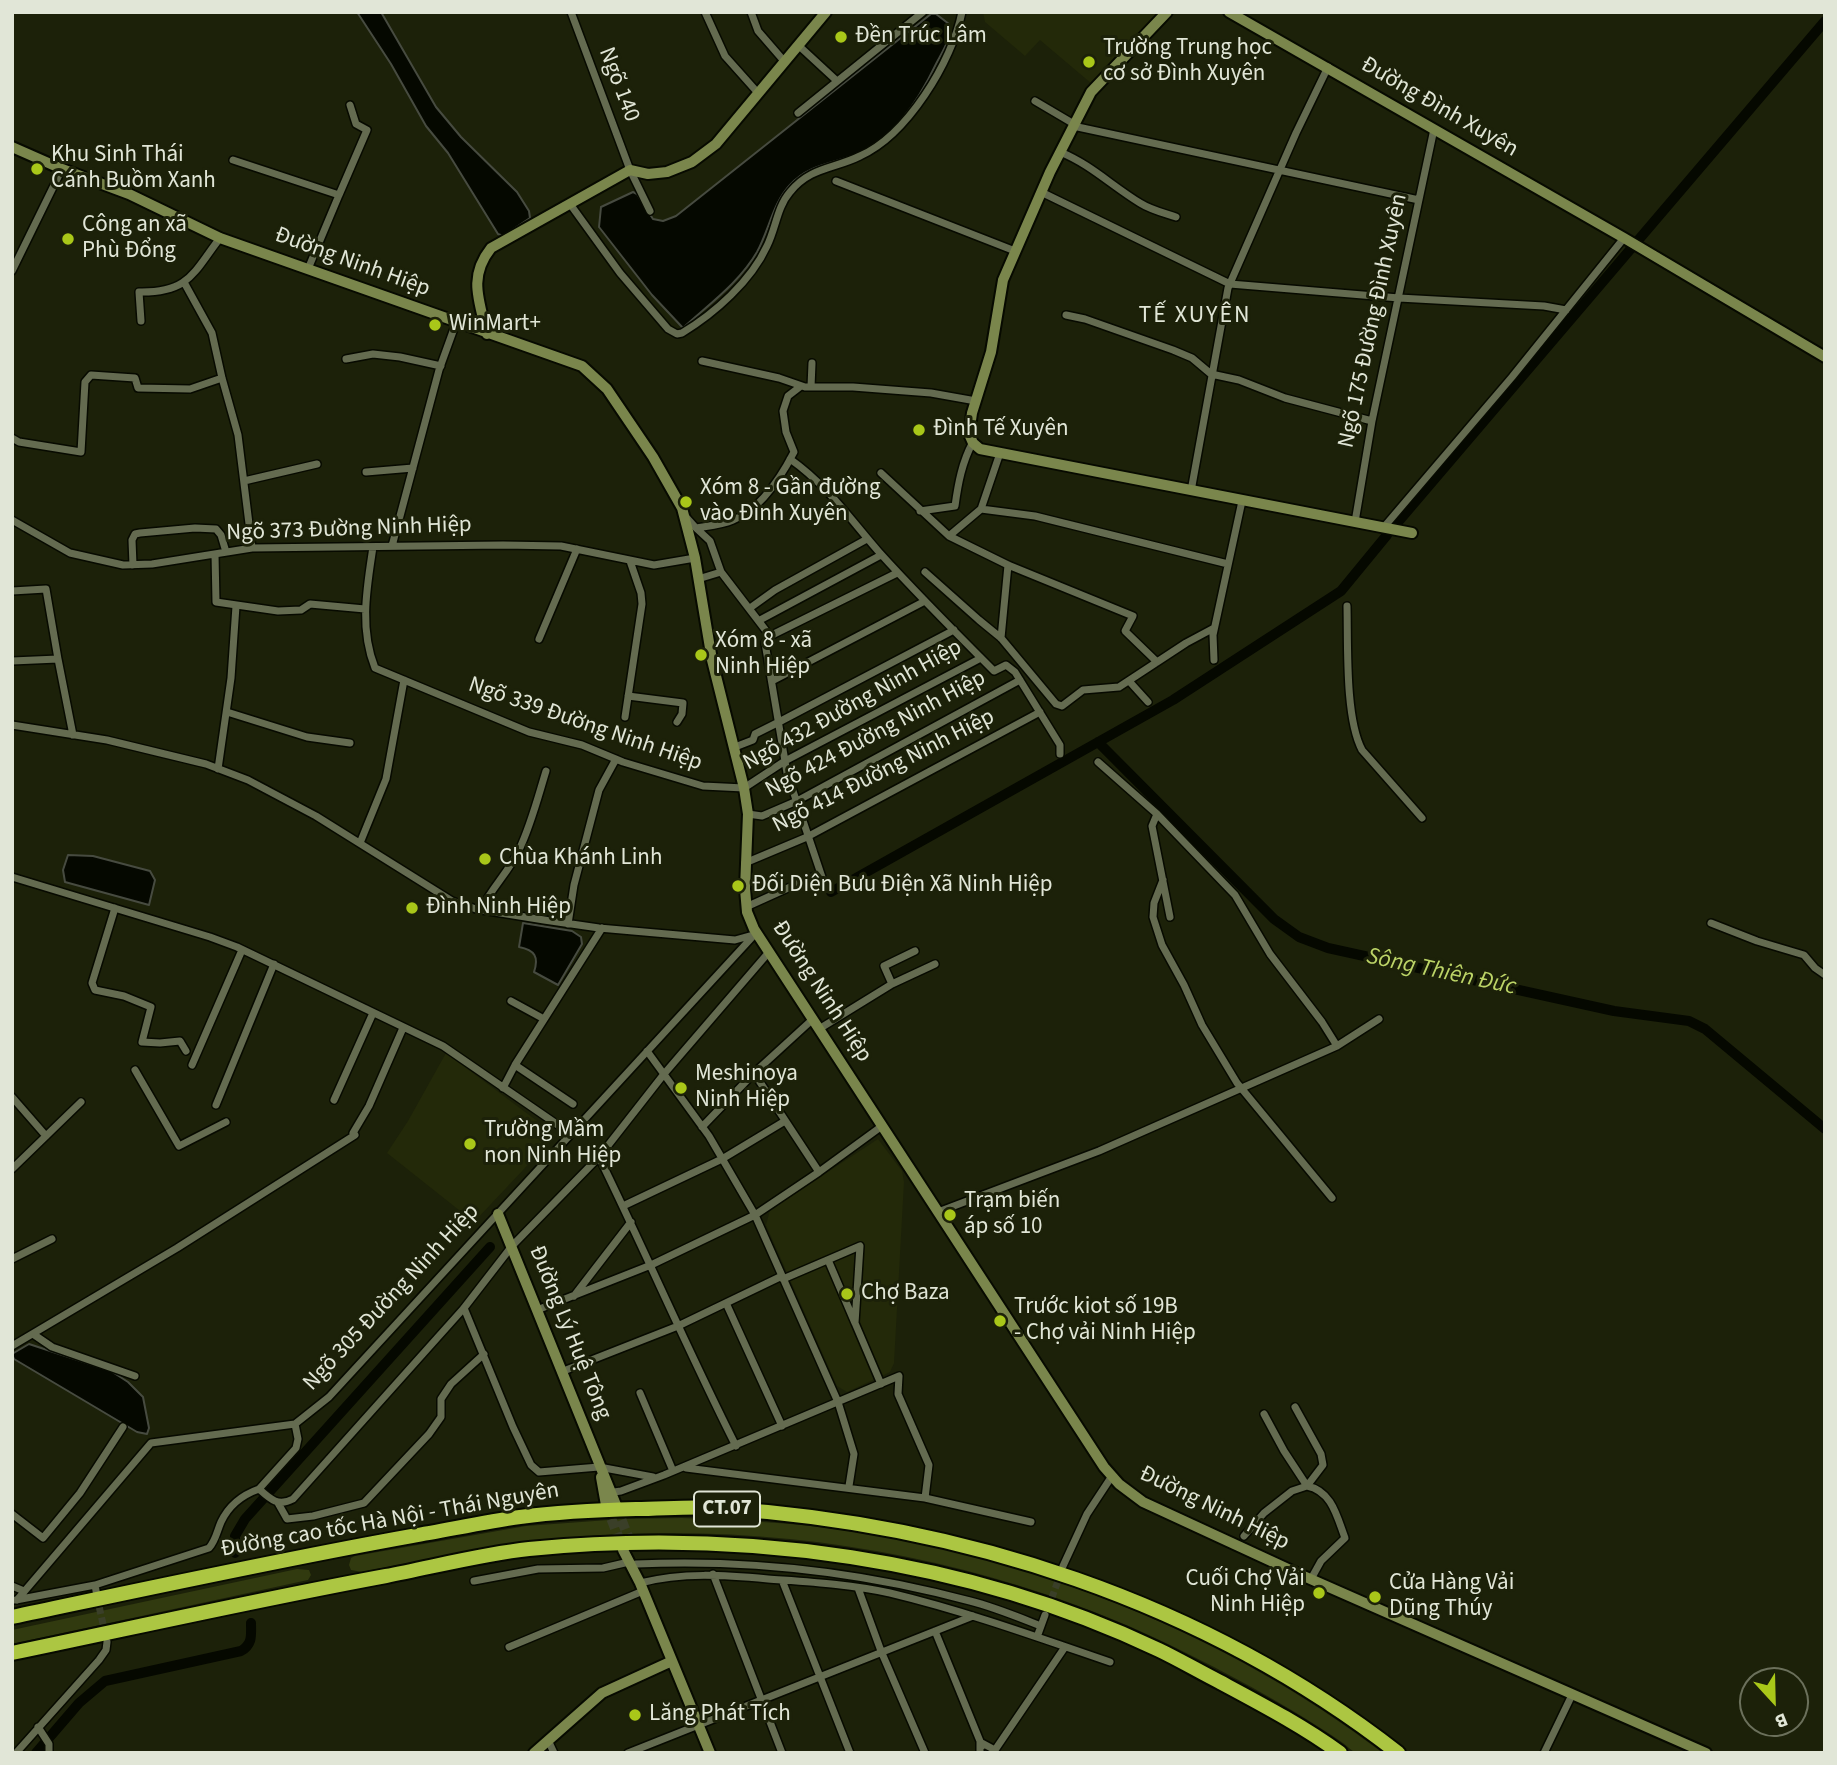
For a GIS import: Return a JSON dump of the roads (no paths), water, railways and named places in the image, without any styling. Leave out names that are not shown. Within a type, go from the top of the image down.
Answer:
[{"type":"highway","name":"Đường cao tốc Hà Nội - Thái Nguyên","points":[[12,1617],[327,1551],[522,1517],[612,1510],[713,1507],[887,1527],[970,1545],[1101,1588],[1176,1619],[1267,1667],[1357,1721],[1398,1753]]},
{"type":"highway","name":"CT.07","points":[[12,1653],[335,1586],[525,1550],[606,1544],[709,1543],[874,1560],[956,1578],[1084,1618],[1158,1650],[1246,1696],[1340,1753]]},
{"type":"main road","points":[[486,334],[476,286],[477,270],[491,248],[630,170],[648,174],[667,172],[692,162],[716,144],[826,12]]},
{"type":"main road","points":[[1167,12],[1091,92],[1041,192],[1003,280],[991,352],[976,401],[970,435],[973,442],[980,449],[1412,533]]},
{"type":"main road","name":"Đường Đình Xuyên","points":[[1228,12],[1626,239],[1825,357]]},
{"type":"main road","name":"Đường Ninh Hiệp","points":[[12,147],[129,194],[220,238],[582,366],[607,389],[653,457],[682,508],[695,558],[712,660],[744,788],[748,814],[746,907],[756,933],[1119,1485],[1143,1502],[1311,1579],[1706,1753]]},
{"type":"main road","name":"Đường Lý Huệ Tông","points":[[498,1214],[599,1467],[611,1505]]},
{"type":"main road","points":[[628,1549],[710,1753]]},
{"type":"main road","points":[[534,1753],[602,1693],[673,1661]]},
{"type":"street","name":"Ngõ 140","points":[[571,12],[630,170],[650,211]]},
{"type":"street","points":[[705,12],[726,56],[758,93]]},
{"type":"street","points":[[751,12],[758,31],[784,61]]},
{"type":"street","points":[[798,113],[923,12]]},
{"type":"street","points":[[570,204],[620,273],[668,329],[677,334],[682,333],[726,298],[746,277],[767,247],[782,205],[798,183],[821,169],[858,158],[873,150],[903,125],[933,82],[958,29],[962,12]]},
{"type":"street","points":[[798,45],[837,81]]},
{"type":"street","points":[[1191,491],[1230,284],[1328,67]]},
{"type":"street","points":[[1035,101],[1074,125],[1419,200]]},
{"type":"street","points":[[308,269],[367,130],[356,124],[349,105]]},
{"type":"street","name":"Ngõ 175 Đường Đình Xuyên","points":[[1355,522],[1372,421],[1434,129]]},
{"type":"street","points":[[1060,152],[1101,175],[1143,205],[1176,217]]},
{"type":"street","points":[[233,160],[339,195]]},
{"type":"street","points":[[12,271],[62,169]]},
{"type":"street","points":[[836,181],[1015,251]]},
{"type":"street","points":[[1041,192],[1230,284],[1399,298],[1545,306],[1566,310]]},
{"type":"street","points":[[141,321],[139,292],[156,293],[185,284],[220,238]]},
{"type":"street","points":[[1384,527],[1626,239]]},
{"type":"street","points":[[185,284],[212,333],[238,435],[252,548]]},
{"type":"street","points":[[1066,315],[1085,319],[1173,350],[1192,358],[1212,374],[1239,380],[1285,398],[1372,421]]},
{"type":"street","points":[[392,546],[440,366],[456,323]]},
{"type":"street","points":[[346,359],[373,354],[440,366]]},
{"type":"street","points":[[702,361],[779,378],[801,386],[931,393],[976,401]]},
{"type":"street","points":[[811,387],[812,363]]},
{"type":"street","points":[[12,438],[19,442],[82,452],[85,382],[91,375],[135,378],[138,388],[190,389],[222,378]]},
{"type":"street","points":[[696,528],[731,522],[761,500],[792,456],[793,445],[786,432],[783,411],[788,397],[801,386]]},
{"type":"street","points":[[920,511],[955,506],[958,483],[967,452],[973,442]]},
{"type":"street","points":[[948,536],[981,509],[1000,453]]},
{"type":"street","points":[[792,456],[832,495],[881,555],[994,671],[1006,665],[1016,672],[1060,746],[1060,754]]},
{"type":"street","points":[[244,481],[317,464]]},
{"type":"street","points":[[366,471],[413,468]]},
{"type":"street","points":[[881,473],[948,536],[1008,565],[1133,616],[1125,632],[1157,662]]},
{"type":"street","points":[[1214,660],[1214,628],[1242,501]]},
{"type":"street","points":[[682,508],[689,522],[709,541],[721,572],[770,636]]},
{"type":"street","points":[[981,509],[1035,516],[1228,564]]},
{"type":"street","name":"Ngõ 373 Đường Ninh Hiệp","points":[[12,520],[70,553],[123,565],[152,564],[252,548],[392,546],[561,546],[654,565],[695,558]]},
{"type":"street","points":[[133,565],[132,540],[135,534],[140,533],[195,528],[216,529],[222,535],[226,552]]},
{"type":"street","points":[[750,608],[775,590],[867,539]]},
{"type":"street","name":"Ngõ 339 Đường Ninh Hiệp","points":[[373,547],[365,609],[369,653],[375,668],[518,728],[703,786],[744,788]]},
{"type":"street","points":[[539,639],[577,550]]},
{"type":"street","points":[[215,554],[216,602],[236,607],[301,610],[310,604],[365,609]]},
{"type":"street","points":[[760,620],[881,555]]},
{"type":"street","points":[[625,717],[642,604],[630,561]]},
{"type":"street","points":[[1002,638],[1008,565]]},
{"type":"street","points":[[698,579],[721,572]]},
{"type":"street","points":[[825,886],[807,837],[785,761],[765,643],[770,636],[897,572]]},
{"type":"street","points":[[925,572],[1002,638],[1056,704],[1062,706],[1083,690],[1119,687],[1192,639],[1214,628]]},
{"type":"street","points":[[12,591],[46,589],[73,735]]},
{"type":"street","points":[[772,681],[925,601]]},
{"type":"street","points":[[1347,606],[1352,720],[1356,740],[1422,818]]},
{"type":"street","points":[[218,769],[227,712],[236,607]]},
{"type":"street","points":[[734,747],[753,740],[755,734],[954,630]]},
{"type":"street","name":"Ngõ 432 Đường Ninh Hiệp","points":[[744,788],[785,761],[981,658]]},
{"type":"street","points":[[12,661],[58,659]]},
{"type":"street","points":[[360,844],[386,779],[404,680]]},
{"type":"street","name":"Ngõ 424 Đường Ninh Hiệp","points":[[748,814],[762,816],[797,801],[1020,680]]},
{"type":"street","points":[[1129,681],[1148,702]]},
{"type":"street","points":[[628,696],[683,703],[682,714],[677,722]]},
{"type":"street","points":[[227,712],[307,737],[351,743]]},
{"type":"street","name":"Ngõ 414 Đường Ninh Hiệp","points":[[745,863],[807,837],[1040,712]]},
{"type":"street","points":[[12,725],[107,740],[247,779],[316,816],[452,901],[481,910],[602,928],[735,940],[756,933]]},
{"type":"street","points":[[568,923],[574,885],[599,790],[615,759]]},
{"type":"street","points":[[1098,762],[1157,814],[1235,895],[1270,954],[1337,1046]]},
{"type":"street","points":[[481,910],[489,892],[520,850],[547,771]]},
{"type":"street","points":[[1157,814],[1152,826],[1170,917]]},
{"type":"street","points":[[746,907],[819,874]]},
{"type":"street","points":[[12,877],[210,937],[274,964],[443,1046],[571,1134]]},
{"type":"street","points":[[1163,880],[1154,903],[1153,917],[1162,945],[1202,1025],[1241,1088],[1332,1198]]},
{"type":"street","points":[[115,908],[92,983],[95,990],[124,996],[151,1007],[142,1042],[180,1041],[186,1051]]},
{"type":"street","points":[[1711,923],[1757,941],[1804,954],[1815,968],[1825,975]]},
{"type":"street","points":[[503,1088],[602,928]]},
{"type":"street","name":"Ngõ 305 Đường Ninh Hiệp","points":[[295,1424],[329,1397],[756,933]]},
{"type":"street","points":[[192,1065],[242,950]]},
{"type":"street","points":[[892,984],[884,966],[915,951]]},
{"type":"street","points":[[273,1501],[286,1503],[293,1499],[464,1307],[512,1246],[599,1157],[664,1074],[769,952]]},
{"type":"street","points":[[216,1105],[274,964]]},
{"type":"street","points":[[702,1127],[754,1073],[816,1024],[935,964]]},
{"type":"street","points":[[511,1001],[544,1018]]},
{"type":"street","points":[[334,1100],[373,1013]]},
{"type":"street","points":[[938,1212],[1098,1151],[1337,1046],[1379,1019]]},
{"type":"street","points":[[12,1346],[177,1248],[354,1134],[369,1107],[403,1028]]},
{"type":"street","points":[[647,1051],[702,1127],[755,1215],[838,1402],[854,1454],[849,1486]]},
{"type":"street","points":[[515,1065],[573,1104]]},
{"type":"street","points":[[135,1070],[179,1146],[226,1122]]},
{"type":"street","points":[[754,1073],[819,1172]]},
{"type":"street","points":[[14,1102],[46,1136]]},
{"type":"street","points":[[12,1169],[80,1102]]},
{"type":"street","points":[[623,1206],[722,1159],[785,1121]]},
{"type":"street","points":[[537,1310],[651,1265],[755,1215],[882,1126]]},
{"type":"street","points":[[599,1157],[736,1446]]},
{"type":"street","points":[[572,1298],[631,1222]]},
{"type":"street","points":[[12,1259],[52,1239]]},
{"type":"street","points":[[561,1371],[678,1326],[782,1277],[860,1246],[855,1323]]},
{"type":"street","points":[[828,1260],[881,1384]]},
{"type":"street","points":[[726,1303],[782,1426]]},
{"type":"street","points":[[464,1307],[531,1465],[538,1472],[599,1467],[656,1478]]},
{"type":"street","points":[[33,1335],[52,1347],[135,1376]]},
{"type":"street","points":[[260,1490],[287,1519],[313,1516],[364,1503],[429,1434],[441,1417],[441,1399],[451,1384],[484,1354]]},
{"type":"street","points":[[607,1493],[656,1478],[736,1446],[899,1376],[898,1394],[929,1465],[925,1498]]},
{"type":"street","points":[[640,1393],[673,1471]]},
{"type":"street","points":[[1295,1407],[1321,1454],[1323,1465],[1307,1486]]},
{"type":"street","points":[[1264,1414],[1307,1486]]},
{"type":"street","points":[[295,1424],[298,1439],[296,1448],[260,1490],[243,1495],[233,1505],[221,1521],[214,1542],[204,1551],[95,1585],[14,1600],[151,1443],[295,1424]]},
{"type":"street","points":[[12,1514],[43,1538],[80,1493],[123,1427]]},
{"type":"street","points":[[683,1467],[849,1486],[925,1498],[1031,1522]]},
{"type":"street","points":[[1063,1566],[1087,1514],[1112,1476]]},
{"type":"street","points":[[1244,1536],[1264,1513],[1292,1491],[1307,1486],[1319,1488],[1327,1497],[1345,1538],[1321,1561],[1311,1579]]},
{"type":"street","points":[[474,1581],[538,1569],[603,1569],[633,1563],[729,1563],[810,1570],[907,1586],[972,1601],[1041,1626]]},
{"type":"street","points":[[713,1574],[782,1753]]},
{"type":"street","points":[[509,1647],[667,1576],[713,1574],[888,1593],[973,1616],[1110,1662]]},
{"type":"street","points":[[782,1580],[850,1753]]},
{"type":"street","points":[[95,1585],[97,1596]]},
{"type":"street","points":[[12,1587],[24,1591]]},
{"type":"street","points":[[858,1588],[881,1651],[925,1753]]},
{"type":"street","points":[[1037,1637],[1045,1615]]},
{"type":"street","points":[[631,1752],[973,1616]]},
{"type":"street","points":[[935,1631],[981,1742],[982,1753]]},
{"type":"street","points":[[16,1753],[99,1660],[106,1650],[107,1642]]},
{"type":"street","points":[[981,1742],[997,1751],[1065,1647]]},
{"type":"street","points":[[1544,1753],[1572,1695]]},
{"type":"street","points":[[38,1727],[49,1744],[49,1753]]},
{"type":"street","points":[[548,1740],[554,1753]]},
{"type":"waterway","points":[[1398,522],[1825,21]]},
{"type":"waterway","points":[[831,892],[1173,700],[1341,591],[1387,535]]},
{"type":"waterway","name":"Sông Thiên Đức","points":[[1098,742],[1274,919],[1299,937],[1328,948],[1614,1011],[1689,1021],[1705,1029],[1825,1129]]},
{"type":"waterway","points":[[235,1553],[235,1536],[245,1519],[490,1247]]},
{"type":"waterway","points":[[36,1753],[79,1703],[105,1681],[241,1651],[249,1642],[251,1623]]},
{"type":"tunnel","points":[[606,1505],[623,1549]]},
{"type":"tunnel","points":[[616,1506],[633,1549]]},
{"type":"tunnel","points":[[1048,1608],[1061,1573]]},
{"type":"tunnel","points":[[97,1597],[105,1633]]},
{"type":"place","name":"Đền Trúc Lâm","points":[[841,37]]},
{"type":"place","name":"Trường Trung học cơ sở Đình Xuyên","points":[[1089,62]]},
{"type":"place","name":"Khu Sinh Thái Cánh Buồm Xanh","points":[[37,169]]},
{"type":"place","name":"Công an xã Phù Đổng","points":[[68,239]]},
{"type":"place","name":"WinMart+","points":[[435,325]]},
{"type":"place","name":"Đình Tế Xuyên","points":[[919,430]]},
{"type":"place","name":"Xóm 8 - Gần đường vào Đình Xuyên","points":[[686,502]]},
{"type":"place","name":"Xóm 8 - xã Ninh Hiệp","points":[[701,655]]},
{"type":"place","name":"Chùa Khánh Linh","points":[[485,859]]},
{"type":"place","name":"Đối Diện Bưu Điện Xã Ninh Hiệp","points":[[738,886]]},
{"type":"place","name":"Đình Ninh Hiệp","points":[[412,908]]},
{"type":"place","name":"Meshinoya Ninh Hiệp","points":[[681,1088]]},
{"type":"place","name":"Trường Mầm non Ninh Hiệp","points":[[470,1144]]},
{"type":"place","name":"Trạm biến áp số 10","points":[[950,1215]]},
{"type":"place","name":"Chợ Baza","points":[[847,1294]]},
{"type":"place","name":"Trước kiot số 19B - Chợ vải Ninh Hiệp","points":[[1000,1321]]},
{"type":"place","name":"Cuối Chợ Vải Ninh Hiệp","points":[[1319,1593]]},
{"type":"place","name":"Cửa Hàng Vải Dũng Thúy","points":[[1375,1597]]},
{"type":"place","name":"Lăng Phát Tích","points":[[635,1715]]},
{"type":"district","name":"TẾ XUYÊN","points":[[1195,317]]}]
